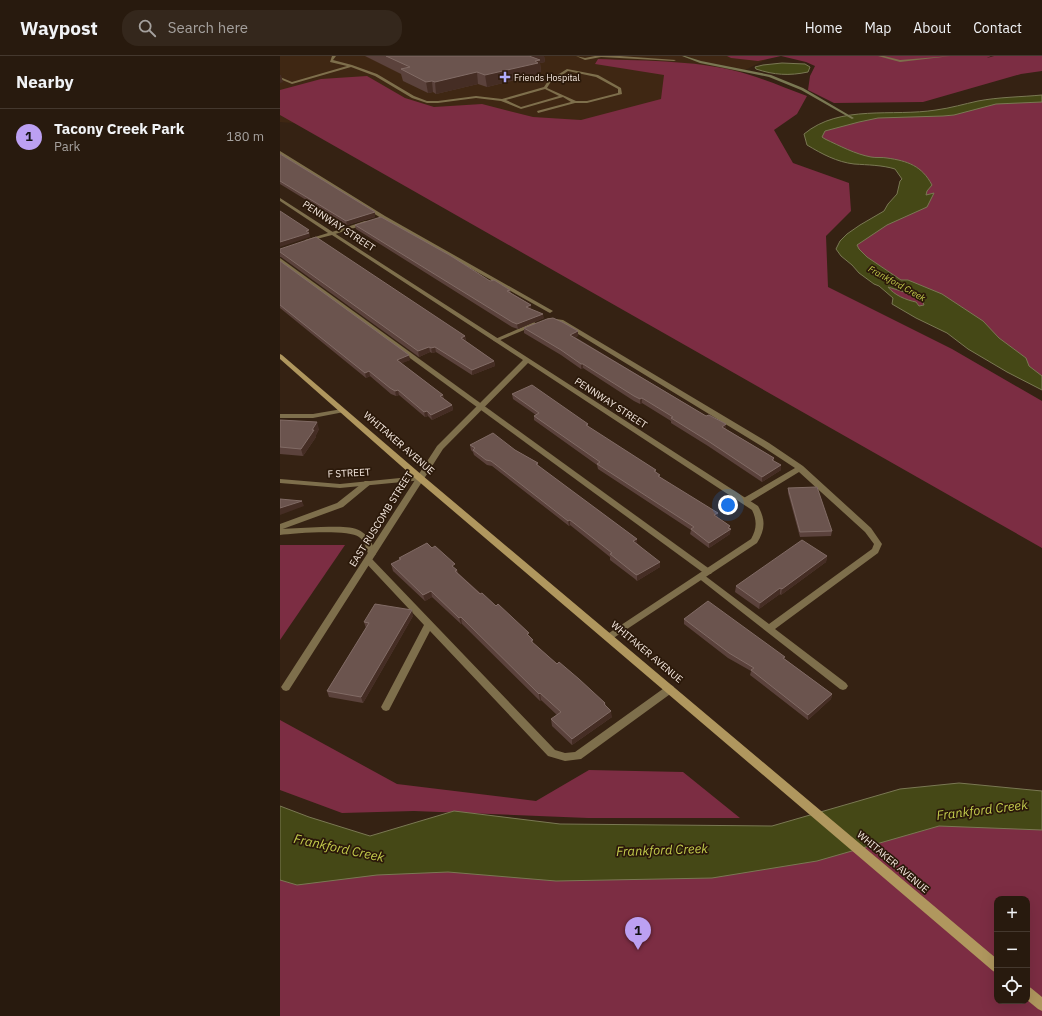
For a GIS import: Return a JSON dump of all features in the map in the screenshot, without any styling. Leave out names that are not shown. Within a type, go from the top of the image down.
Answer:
[{"type":"main road","name":"WHITAKER AVENUE","points":[[280,356],[420,478],[994,964]]},
{"type":"main road","points":[[1030,995],[1042,1005]]},
{"type":"street","points":[[334,56],[331,61],[376,75],[414,97],[427,102],[476,97],[502,100],[521,108],[563,96]]},
{"type":"street","points":[[578,56],[585,59]]},
{"type":"street","points":[[579,62],[585,59],[601,56],[674,60]]},
{"type":"street","points":[[880,56],[896,61],[949,56]]},
{"type":"street","points":[[280,78],[292,83],[351,66]]},
{"type":"street","points":[[545,88],[549,82],[573,66]]},
{"type":"street","points":[[538,112],[575,102],[587,102],[620,94],[620,89],[597,76],[567,70]]},
{"type":"street","points":[[502,100],[545,88],[575,102]]},
{"type":"street","points":[[280,152],[383,217],[550,311]]},
{"type":"street","name":"PENNWAY STREET","points":[[280,199],[755,508],[759,514],[761,523],[760,534],[754,541],[609,637]]},
{"type":"street","points":[[376,219],[383,217]]},
{"type":"street","points":[[302,243],[368,221]]},
{"type":"street","points":[[280,260],[482,406],[704,575],[768,629],[843,686]]},
{"type":"street","points":[[496,340],[545,321],[553,319],[561,321],[766,445],[800,468],[868,530],[878,544],[875,551],[768,629]]},
{"type":"street","name":"EAST RUSCOMB STREET","points":[[286,687],[440,448],[527,360]]},
{"type":"street","points":[[280,416],[313,416],[342,411]]},
{"type":"street","points":[[745,501],[800,468]]},
{"type":"street","name":"F STREET","points":[[280,482],[340,486],[420,478]]},
{"type":"street","points":[[280,527],[340,504],[368,483]]},
{"type":"street","points":[[280,532],[293,530],[332,530],[359,533],[369,543],[370,557],[429,624],[552,753],[565,757],[577,756],[670,689]]},
{"type":"street","points":[[386,707],[429,624]]},
{"type":"shaded area","name":"Friends Hospital","points":[[280,56],[773,56],[688,99],[584,122],[347,127],[280,122]]},
{"type":"shaded area","points":[[727,56],[781,56],[758,61],[731,58]]},
{"type":"shaded area","points":[[781,56],[991,56],[987,58],[994,56],[1042,56],[1042,71],[1021,74],[923,102],[834,103],[808,90],[810,76],[815,66],[806,62]]},
{"type":"shaded area","points":[[598,59],[675,62],[713,66],[750,75],[807,96],[797,114],[774,130],[793,163],[849,183],[851,211],[826,236],[828,287],[952,349],[1042,401],[1042,548],[280,115],[280,90],[321,79],[367,76],[405,98],[434,107],[482,104],[533,117],[581,120],[661,99],[664,75],[595,64]]},
{"type":"shaded area","points":[[1042,97],[1042,389],[915,314],[842,248],[903,204],[904,164],[822,150],[812,134],[837,120],[928,114],[979,102]]},
{"type":"shaded area","points":[[280,545],[345,545],[280,640]]},
{"type":"shaded area","points":[[280,720],[397,784],[536,801],[589,770],[683,772],[740,818],[588,818],[414,811],[342,813],[280,790]]},
{"type":"shaded area","points":[[1042,793],[1042,1016],[280,1016],[280,839],[701,842]]},
{"type":"water","points":[[782,63],[805,64],[810,67],[808,72],[782,74],[769,73],[756,69],[755,67]]},
{"type":"water","name":"Frankford Creek","points":[[1042,95],[1042,102],[996,104],[954,115],[878,118],[825,131],[822,137],[859,154],[871,157],[895,159],[908,163],[924,173],[932,185],[927,191],[926,195],[934,193],[927,207],[887,225],[857,245],[859,249],[867,257],[901,280],[908,280],[942,294],[983,321],[999,338],[1026,358],[1029,366],[1042,376],[1042,390],[1007,372],[968,349],[947,333],[892,304],[893,298],[879,286],[859,273],[841,256],[836,249],[840,241],[860,225],[884,211],[897,194],[900,181],[902,179],[895,169],[848,163],[830,157],[807,145],[804,134],[818,125],[850,115],[867,113],[919,112],[942,109],[978,101]],"holes":[[[888,287],[921,297],[924,305],[919,306],[916,302],[897,295]]]},
{"type":"water","name":"Frankford Creek","points":[[959,783],[1042,791],[1042,830],[939,826],[817,861],[712,878],[556,881],[448,872],[377,875],[297,885],[280,880],[280,806],[309,817],[370,836],[454,811],[560,824],[772,826],[900,789]]},
{"type":"building","points":[[386,56],[529,56],[540,60],[535,61],[538,63],[485,75],[477,72],[435,82],[426,82],[401,69],[410,67]]},
{"type":"building","points":[[280,154],[375,212],[346,221],[280,181]]},
{"type":"building","points":[[280,211],[309,230],[306,231],[309,233],[280,242]]},
{"type":"building","points":[[381,217],[451,256],[490,281],[494,280],[510,290],[507,291],[531,305],[526,307],[543,314],[517,324],[512,322],[355,225]]},
{"type":"building","points":[[316,237],[465,336],[461,338],[494,361],[472,370],[435,347],[429,347],[418,351],[280,252],[280,249]]},
{"type":"building","points":[[280,261],[409,355],[397,360],[443,395],[440,396],[452,405],[431,415],[427,411],[424,412],[398,390],[395,391],[390,388],[369,371],[365,373],[280,305]]},
{"type":"building","points":[[553,318],[578,331],[570,335],[706,416],[709,415],[726,424],[722,427],[774,458],[772,460],[781,465],[762,477],[671,418],[673,417],[642,398],[640,399],[634,396],[524,328]]},
{"type":"building","points":[[532,385],[588,424],[586,425],[656,470],[654,471],[660,475],[658,476],[718,513],[714,515],[730,526],[728,528],[731,529],[709,543],[691,529],[694,527],[597,464],[600,462],[534,416],[539,413],[512,394]]},
{"type":"building","points":[[280,420],[317,422],[312,430],[314,430],[301,449],[280,447]]},
{"type":"building","points":[[493,433],[515,450],[538,463],[536,464],[637,539],[633,541],[660,562],[637,575],[635,574],[610,554],[612,553],[570,520],[568,521],[491,461],[486,460],[473,450],[475,448],[470,445]]},
{"type":"building","points":[[817,487],[832,531],[800,532],[788,488]]},
{"type":"building","points":[[280,499],[302,501],[280,508]]},
{"type":"building","points":[[802,540],[827,556],[760,603],[736,586]]},
{"type":"building","points":[[427,543],[432,548],[435,546],[455,564],[452,566],[457,570],[455,571],[480,594],[482,593],[496,606],[498,604],[529,633],[527,634],[533,640],[531,641],[557,664],[559,662],[579,679],[605,703],[604,704],[611,711],[572,739],[551,719],[561,712],[540,693],[539,694],[461,617],[459,618],[431,591],[423,595],[391,564]]},
{"type":"building","points":[[708,601],[785,657],[783,658],[832,694],[808,715],[751,670],[754,668],[729,653],[684,619]]},
{"type":"building","points":[[375,604],[412,610],[361,697],[327,691],[369,623],[364,622]]},
{"type":"waterway","points":[[683,56],[700,62],[770,76],[802,89],[853,118]]},
{"type":"place","name":"Friends Hospital","points":[[505,77]]},
{"type":"place","name":"Tacony Creek Park","points":[[638,950]]}]
